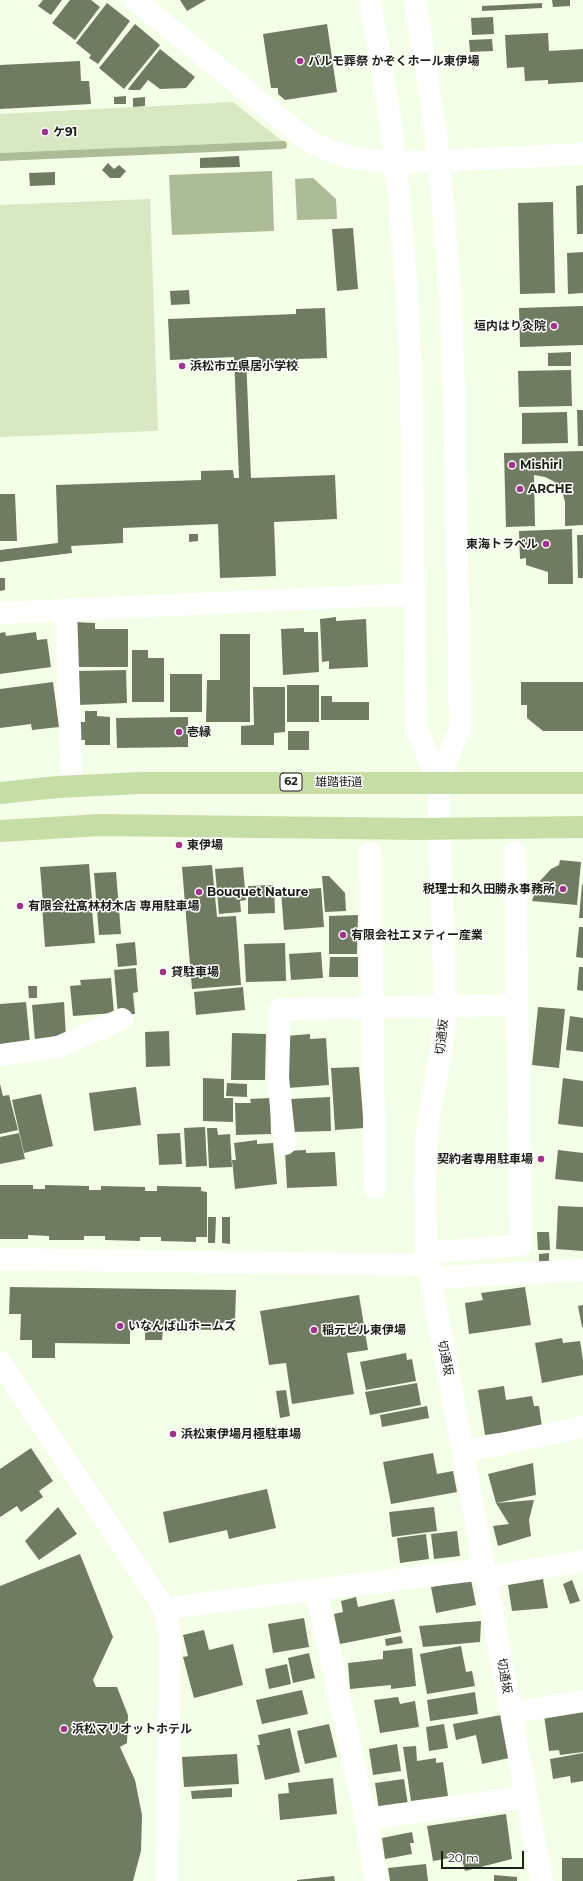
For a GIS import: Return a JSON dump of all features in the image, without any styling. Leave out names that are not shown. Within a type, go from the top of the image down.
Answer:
[{"type":"main road","name":"雄踏街道","points":[[0,793],[72,786],[140,783],[583,783]]},
{"type":"main road","points":[[0,831],[100,825],[440,829],[583,827]]},
{"type":"street","points":[[135,0],[303,137],[317,146],[333,153],[350,157],[395,163],[583,154]]},
{"type":"street","points":[[370,0],[387,99],[403,243],[409,340],[416,727],[438,782]]},
{"type":"street","points":[[415,0],[439,161],[448,254],[453,338],[460,727],[438,782]]},
{"type":"street","points":[[0,613],[414,595]]},
{"type":"street","points":[[66,611],[72,786]]},
{"type":"street","name":"切通坂","points":[[438,782],[445,1007],[441,1051],[426,1139],[425,1183],[428,1265],[542,1881]]},
{"type":"street","points":[[428,1265],[521,1245],[515,852]]},
{"type":"street","points":[[370,854],[375,1188]]},
{"type":"street","points":[[285,1144],[278,1078],[280,1009],[517,1005]]},
{"type":"street","points":[[0,1055],[58,1047],[122,1019]]},
{"type":"street","points":[[0,1259],[428,1265],[583,1270]]},
{"type":"street","points":[[0,1362],[158,1596],[166,1611],[170,1639],[167,1881]]},
{"type":"street","points":[[463,1452],[583,1427]]},
{"type":"street","points":[[166,1611],[182,1606],[316,1590],[583,1562]]},
{"type":"street","points":[[316,1590],[366,1819],[376,1881]]},
{"type":"street","points":[[511,1713],[583,1701]]},
{"type":"street","points":[[366,1819],[526,1797]]},
{"type":"shaded area","points":[[233,102],[282,141],[0,153],[0,114]]},
{"type":"shaded area","points":[[272,171],[274,231],[172,235],[169,175]]},
{"type":"shaded area","points":[[313,178],[336,199],[337,219],[297,220],[295,179]]},
{"type":"shaded area","points":[[150,199],[158,431],[0,437],[0,205]]},
{"type":"building","points":[[43,0],[62,0],[51,15],[38,6]]},
{"type":"building","points":[[70,0],[91,0],[100,7],[75,40],[52,23]]},
{"type":"building","points":[[180,0],[206,0],[187,11]]},
{"type":"building","points":[[552,0],[570,0],[570,6],[553,7]]},
{"type":"building","points":[[107,3],[130,21],[98,64],[89,58],[91,55],[76,43]]},
{"type":"building","points":[[542,3],[542,8],[482,11],[482,6]]},
{"type":"building","points":[[493,17],[494,34],[472,35],[471,18]]},
{"type":"building","points":[[135,24],[160,45],[124,89],[99,68]]},
{"type":"building","name":"パルモ葬祭 かぞくホール東伊場","points":[[327,24],[337,92],[285,100],[278,94],[278,88],[271,88],[263,34]]},
{"type":"building","points":[[548,33],[549,51],[583,49],[583,82],[548,84],[548,80],[525,81],[524,67],[507,68],[505,35]]},
{"type":"building","points":[[492,39],[493,51],[470,52],[469,40]]},
{"type":"building","points":[[160,49],[195,77],[186,88],[160,89],[148,80],[140,90],[128,89]]},
{"type":"building","points":[[80,61],[81,81],[89,81],[91,104],[0,109],[0,65]]},
{"type":"building","points":[[126,96],[126,104],[114,104],[114,97]]},
{"type":"building","points":[[145,97],[145,106],[133,107],[133,98]]},
{"type":"building","points":[[239,156],[240,167],[200,168],[200,158]]},
{"type":"building","points":[[108,163],[114,169],[119,165],[126,171],[120,178],[110,178],[102,170]]},
{"type":"building","points":[[55,172],[55,185],[30,186],[29,173]]},
{"type":"building","points":[[583,185],[583,234],[577,234],[576,186]]},
{"type":"building","points":[[553,202],[555,293],[520,294],[518,203]]},
{"type":"building","points":[[353,228],[358,289],[337,291],[332,229]]},
{"type":"building","points":[[583,252],[583,293],[568,294],[567,253]]},
{"type":"building","points":[[189,290],[190,304],[171,305],[170,291]]},
{"type":"building","points":[[583,306],[583,345],[520,347],[519,308]]},
{"type":"building","points":[[325,308],[327,358],[298,359],[299,368],[259,370],[259,357],[246,357],[251,478],[335,475],[337,519],[274,522],[276,576],[220,578],[218,524],[123,528],[123,543],[71,546],[72,553],[0,562],[0,550],[58,543],[56,485],[201,480],[201,471],[233,470],[234,478],[239,478],[234,357],[170,360],[168,319],[296,314],[296,309]]},
{"type":"building","points":[[571,352],[571,366],[548,366],[548,353]]},
{"type":"building","points":[[571,370],[572,406],[519,407],[518,371]]},
{"type":"building","points":[[577,410],[583,410],[583,446],[578,446]]},
{"type":"building","points":[[567,412],[568,443],[522,444],[522,413]]},
{"type":"building","name":"ARCHE","points":[[583,451],[583,525],[565,526],[565,502],[562,491],[555,482],[545,477],[534,475],[535,526],[506,527],[504,453]]},
{"type":"building","points":[[0,494],[15,494],[17,541],[0,541]]},
{"type":"building","name":"東海トラベル","points":[[572,529],[573,584],[548,584],[548,572],[526,565],[526,558],[520,559],[519,531]]},
{"type":"building","points":[[189,534],[198,534],[198,541],[189,542]]},
{"type":"building","points":[[577,535],[583,535],[583,578],[578,578]]},
{"type":"building","points":[[0,578],[5,578],[5,590],[0,591]]},
{"type":"building","points":[[336,617],[336,621],[366,619],[368,667],[329,669],[329,661],[322,662],[320,619]]},
{"type":"building","points":[[74,622],[95,623],[95,629],[128,629],[128,667],[74,667]]},
{"type":"building","points":[[304,628],[304,632],[318,632],[319,672],[283,675],[281,629]]},
{"type":"building","points":[[5,632],[6,636],[36,632],[37,640],[47,639],[51,667],[0,674],[0,633]]},
{"type":"building","points":[[220,634],[250,634],[250,722],[206,722],[207,680],[220,680]]},
{"type":"building","points":[[132,650],[148,650],[148,658],[164,658],[164,702],[132,702]]},
{"type":"building","points":[[126,670],[127,703],[78,705],[77,671]]},
{"type":"building","points":[[170,674],[202,674],[202,712],[170,712]]},
{"type":"building","points":[[53,682],[59,727],[32,730],[31,724],[0,728],[0,689]]},
{"type":"building","points":[[521,682],[583,682],[583,731],[543,731],[527,718],[527,705],[521,705]]},
{"type":"building","points":[[287,685],[319,685],[319,722],[287,722]]},
{"type":"building","points":[[253,687],[285,687],[285,732],[274,733],[274,745],[241,745],[241,726],[254,725]]},
{"type":"building","points":[[321,696],[332,696],[332,702],[369,702],[369,720],[321,720]]},
{"type":"building","points":[[85,711],[97,711],[97,716],[110,717],[110,745],[85,745],[85,740],[77,740],[77,722],[85,722]]},
{"type":"building","points":[[188,717],[188,747],[117,748],[116,718]]},
{"type":"building","points":[[288,731],[309,731],[309,750],[288,750]]},
{"type":"building","points":[[560,860],[581,862],[577,905],[532,901],[538,883],[551,869],[559,865]]},
{"type":"building","points":[[89,864],[92,900],[43,903],[40,867]]},
{"type":"building","points":[[212,865],[217,917],[236,916],[241,985],[192,989],[182,867]]},
{"type":"building","points":[[243,867],[246,900],[240,901],[241,912],[219,914],[215,869]]},
{"type":"building","points":[[116,872],[121,934],[99,935],[94,873]]},
{"type":"building","points":[[322,876],[329,876],[345,893],[346,911],[325,912]]},
{"type":"building","points":[[582,884],[583,918],[579,918]]},
{"type":"building","points":[[274,885],[275,913],[248,914],[248,886]]},
{"type":"building","points":[[321,888],[324,927],[284,930],[281,891]]},
{"type":"building","points":[[69,904],[70,911],[92,910],[95,943],[45,947],[42,906]]},
{"type":"building","points":[[358,915],[357,954],[329,954],[329,916]]},
{"type":"building","points":[[579,927],[583,927],[583,958],[576,957]]},
{"type":"building","points":[[135,942],[137,965],[118,967],[116,944]]},
{"type":"building","points":[[285,943],[286,981],[246,982],[244,944]]},
{"type":"building","points":[[321,952],[323,978],[291,980],[289,954]]},
{"type":"building","points":[[330,957],[358,957],[358,977],[329,977]]},
{"type":"building","points":[[579,967],[583,967],[583,991],[577,990]]},
{"type":"building","points":[[136,968],[138,992],[133,993],[135,1014],[118,1015],[114,970]]},
{"type":"building","points":[[111,978],[114,1013],[73,1016],[70,986],[81,985],[80,980]]},
{"type":"building","points":[[28,986],[37,986],[37,998],[29,998]]},
{"type":"building","points":[[243,987],[245,1010],[196,1015],[194,992]]},
{"type":"building","points":[[26,1002],[30,1043],[0,1045],[0,1004]]},
{"type":"building","points":[[64,1002],[66,1038],[35,1041],[32,1005]]},
{"type":"building","points":[[538,1007],[565,1009],[559,1068],[532,1065]]},
{"type":"building","points":[[570,1016],[583,1018],[583,1052],[566,1050]]},
{"type":"building","points":[[169,1031],[170,1066],[146,1067],[145,1032]]},
{"type":"building","points":[[232,1033],[266,1034],[265,1080],[231,1080]]},
{"type":"building","points":[[310,1034],[310,1039],[326,1038],[329,1085],[288,1088],[285,1036]]},
{"type":"building","points":[[359,1067],[364,1128],[335,1130],[331,1068]]},
{"type":"building","points":[[203,1078],[224,1079],[224,1098],[233,1098],[233,1122],[203,1121]]},
{"type":"building","points":[[563,1078],[583,1081],[583,1127],[558,1124]]},
{"type":"building","points":[[227,1083],[247,1084],[247,1097],[226,1096]]},
{"type":"building","points":[[0,1084],[3,1096],[9,1095],[18,1130],[0,1134]]},
{"type":"building","points":[[136,1087],[141,1125],[94,1131],[89,1093]]},
{"type":"building","points":[[41,1094],[53,1146],[24,1153],[12,1100]]},
{"type":"building","points":[[330,1097],[331,1131],[292,1132],[291,1099]]},
{"type":"building","points":[[270,1098],[271,1134],[236,1135],[235,1103],[251,1103],[250,1099]]},
{"type":"building","points":[[205,1127],[207,1166],[186,1167],[184,1128]]},
{"type":"building","points":[[207,1128],[217,1128],[218,1135],[230,1134],[232,1167],[209,1168]]},
{"type":"building","points":[[19,1133],[25,1159],[0,1164],[0,1137]]},
{"type":"building","points":[[180,1133],[182,1164],[159,1165],[157,1134]]},
{"type":"building","points":[[257,1140],[257,1144],[273,1143],[277,1184],[235,1189],[232,1160],[236,1160],[234,1143]]},
{"type":"building","points":[[306,1150],[306,1153],[335,1152],[337,1186],[287,1188],[285,1151]]},
{"type":"building","points":[[558,1150],[583,1153],[583,1182],[555,1179]]},
{"type":"building","points":[[0,1185],[33,1185],[33,1189],[45,1189],[45,1185],[89,1186],[89,1190],[101,1190],[101,1186],[145,1187],[145,1191],[157,1191],[157,1186],[201,1187],[201,1191],[207,1192],[207,1237],[196,1237],[196,1242],[161,1241],[161,1237],[140,1237],[140,1241],[105,1240],[105,1236],[84,1236],[84,1240],[49,1240],[49,1236],[28,1235],[28,1239],[0,1239]]},
{"type":"building","points":[[558,1206],[583,1207],[583,1251],[556,1249]]},
{"type":"building","points":[[208,1217],[216,1217],[215,1243],[208,1243]]},
{"type":"building","points":[[222,1217],[230,1217],[230,1244],[222,1243]]},
{"type":"building","points":[[537,1232],[549,1232],[550,1250],[538,1250]]},
{"type":"building","points":[[549,1253],[549,1264],[539,1265],[539,1254]]},
{"type":"building","name":"いなんば山ホームズ","points":[[10,1287],[236,1290],[235,1322],[220,1323],[220,1330],[163,1329],[162,1340],[145,1340],[145,1329],[130,1328],[130,1344],[55,1343],[55,1358],[32,1358],[32,1340],[20,1340],[21,1314],[9,1314]]},
{"type":"building","points":[[525,1287],[531,1325],[469,1334],[465,1303],[483,1300],[481,1293]]},
{"type":"building","name":"稲元ビル東伊場","points":[[359,1295],[368,1350],[347,1353],[354,1394],[292,1404],[286,1363],[269,1365],[260,1311]]},
{"type":"building","points":[[583,1305],[583,1327],[582,1327],[578,1306]]},
{"type":"building","points":[[562,1338],[563,1343],[580,1341],[583,1360],[583,1375],[542,1383],[535,1343]]},
{"type":"building","points":[[406,1353],[407,1360],[412,1359],[416,1381],[366,1390],[360,1362]]},
{"type":"building","points":[[417,1383],[421,1405],[370,1415],[365,1392]]},
{"type":"building","points":[[504,1386],[506,1400],[532,1396],[534,1406],[539,1406],[542,1427],[485,1435],[478,1390]]},
{"type":"building","points":[[286,1390],[290,1416],[280,1418],[276,1391]]},
{"type":"building","points":[[427,1406],[429,1418],[382,1427],[380,1415]]},
{"type":"building","points":[[31,1448],[53,1481],[39,1491],[43,1497],[21,1512],[17,1506],[0,1517],[0,1469]]},
{"type":"building","points":[[433,1453],[437,1474],[453,1471],[457,1492],[391,1504],[383,1462]]},
{"type":"building","points":[[533,1463],[536,1495],[496,1503],[488,1474]]},
{"type":"building","points":[[267,1489],[276,1528],[229,1539],[227,1530],[169,1543],[163,1512]]},
{"type":"building","points":[[534,1500],[529,1520],[531,1536],[498,1546],[493,1526],[509,1524],[496,1503]]},
{"type":"building","points":[[58,1507],[77,1534],[39,1560],[25,1541]]},
{"type":"building","points":[[434,1507],[437,1531],[392,1537],[389,1512]]},
{"type":"building","points":[[457,1531],[460,1556],[434,1559],[431,1534]]},
{"type":"building","points":[[426,1534],[429,1559],[400,1563],[397,1538]]},
{"type":"building","name":"浜松マリオットホテル","points":[[80,1554],[113,1637],[93,1680],[96,1687],[117,1687],[128,1715],[127,1743],[120,1747],[135,1780],[142,1815],[141,1851],[133,1881],[0,1881],[0,1586]]},
{"type":"building","points":[[543,1579],[548,1608],[512,1611],[508,1585]]},
{"type":"building","points":[[471,1580],[476,1605],[436,1613],[431,1587]]},
{"type":"building","points":[[572,1580],[580,1601],[570,1604],[563,1584]]},
{"type":"building","points":[[356,1597],[358,1607],[394,1599],[401,1632],[340,1644],[334,1614],[343,1612],[341,1601]]},
{"type":"building","points":[[304,1618],[309,1647],[273,1653],[268,1624]]},
{"type":"building","points":[[481,1621],[480,1642],[423,1647],[419,1626]]},
{"type":"building","points":[[204,1630],[209,1650],[233,1644],[243,1685],[194,1698],[183,1657],[188,1656],[183,1635]]},
{"type":"building","points":[[401,1636],[403,1643],[386,1646],[385,1639]]},
{"type":"building","points":[[461,1646],[466,1672],[472,1671],[475,1686],[427,1694],[420,1654]]},
{"type":"building","points":[[412,1648],[416,1686],[391,1689],[391,1685],[350,1689],[348,1663],[383,1659],[383,1651]]},
{"type":"building","points":[[309,1653],[315,1678],[293,1683],[288,1658]]},
{"type":"building","points":[[287,1664],[291,1684],[269,1689],[265,1669]]},
{"type":"building","points":[[302,1690],[308,1714],[262,1724],[256,1700]]},
{"type":"building","points":[[475,1692],[478,1714],[430,1721],[427,1700]]},
{"type":"building","points":[[398,1697],[400,1704],[415,1701],[419,1727],[380,1733],[374,1700]]},
{"type":"building","points":[[583,1711],[583,1752],[560,1755],[559,1750],[549,1751],[544,1715]]},
{"type":"building","points":[[501,1715],[509,1758],[482,1764],[476,1735],[456,1740],[453,1724]]},
{"type":"building","points":[[329,1724],[337,1757],[305,1764],[297,1731]]},
{"type":"building","points":[[444,1724],[448,1748],[429,1751],[426,1727]]},
{"type":"building","points":[[290,1728],[300,1772],[265,1780],[257,1745],[260,1745],[258,1735]]},
{"type":"building","points":[[397,1744],[401,1771],[373,1775],[369,1749]]},
{"type":"building","points":[[416,1746],[417,1761],[436,1758],[436,1763],[443,1762],[448,1796],[411,1801],[403,1747]]},
{"type":"building","points":[[583,1753],[583,1781],[571,1783],[570,1776],[553,1779],[550,1759]]},
{"type":"building","points":[[237,1754],[239,1784],[184,1787],[182,1757]]},
{"type":"building","points":[[333,1778],[337,1814],[280,1820],[278,1794],[289,1793],[288,1783]]},
{"type":"building","points":[[404,1779],[408,1805],[379,1810],[375,1783]]},
{"type":"building","points":[[232,1788],[232,1797],[192,1799],[191,1791]]},
{"type":"building","points":[[506,1814],[512,1859],[465,1871],[461,1856],[433,1861],[427,1826]]},
{"type":"building","points":[[412,1832],[414,1843],[410,1843],[412,1854],[385,1859],[382,1838]]},
{"type":"building","points":[[562,1858],[583,1858],[583,1881],[562,1881]]},
{"type":"building","points":[[426,1864],[428,1881],[390,1881],[388,1868]]},
{"type":"building","points":[[494,1875],[517,1877],[517,1881],[494,1881]]},
{"type":"building","points":[[334,1876],[335,1881],[297,1881],[297,1880]]},
{"type":"waterway","points":[[0,157],[283,145]]},
{"type":"place","name":"パルモ葬祭 かぞくホール東伊場","points":[[300,61]]},
{"type":"place","name":"ケ91","points":[[45,132]]},
{"type":"place","name":"垣内はり灸院","points":[[554,326]]},
{"type":"place","name":"浜松市立県居小学校","points":[[182,366]]},
{"type":"place","name":"Mishirl","points":[[512,465]]},
{"type":"place","name":"ARCHE","points":[[520,489]]},
{"type":"place","name":"東海トラベル","points":[[546,544]]},
{"type":"place","name":"壱縁","points":[[179,732]]},
{"type":"place","name":"東伊場","points":[[179,845]]},
{"type":"place","name":"税理士和久田勝永事務所","points":[[563,889]]},
{"type":"place","name":"Bouquet Nature","points":[[199,892]]},
{"type":"place","name":"有限会社髙林材木店 専用駐車場","points":[[20,906]]},
{"type":"place","name":"有限会社エヌティー産業","points":[[343,935]]},
{"type":"place","name":"貸駐車場","points":[[163,972]]},
{"type":"place","name":"契約者専用駐車場","points":[[541,1159]]},
{"type":"place","name":"いなんば山ホームズ","points":[[120,1326]]},
{"type":"place","name":"稲元ビル東伊場","points":[[314,1330]]},
{"type":"place","name":"浜松東伊場月極駐車場","points":[[173,1434]]},
{"type":"place","name":"浜松マリオットホテル","points":[[64,1729]]}]
